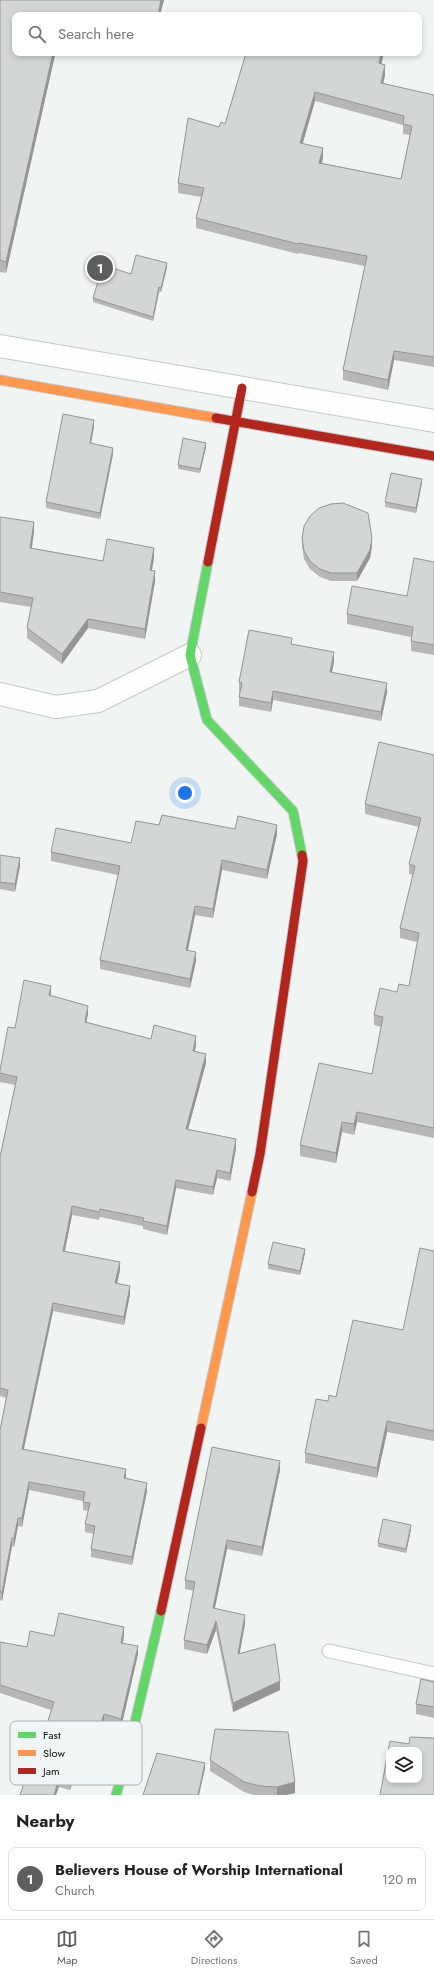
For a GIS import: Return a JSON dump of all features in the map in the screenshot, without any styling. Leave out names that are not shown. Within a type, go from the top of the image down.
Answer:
[{"type":"street","points":[[0,346],[434,421]]},
{"type":"street","points":[[0,380],[236,423],[434,456]]},
{"type":"street","points":[[135,1721],[173,1560],[260,1154],[302,861],[293,811],[207,720],[190,655],[242,388]]},
{"type":"street","points":[[0,694],[56,707],[98,701],[190,655]]},
{"type":"street","points":[[116,1795],[119,1785]]},
{"type":"lane","points":[[329,1651],[434,1674]]},
{"type":"building","points":[[0,0],[161,0],[159,12],[12,12],[12,56],[52,56],[6,262],[0,260]]},
{"type":"building","points":[[245,56],[380,56],[379,63],[385,65],[381,83],[434,95],[434,357],[394,351],[388,380],[343,370],[367,256],[298,244],[196,218],[204,188],[178,183],[188,118],[219,127],[221,122],[225,124]],"holes":[[[315,92],[404,116],[403,124],[412,126],[401,179],[319,163],[323,148],[300,143]]]},
{"type":"building","points":[[136,255],[167,263],[161,288],[159,287],[153,317],[93,298],[103,265],[131,274]]},
{"type":"building","points":[[63,414],[94,420],[90,443],[113,448],[100,513],[46,502]]},
{"type":"building","points":[[183,438],[206,443],[200,469],[178,465]]},
{"type":"building","points":[[391,473],[422,479],[416,508],[385,502]]},
{"type":"building","points":[[343,503],[368,513],[372,538],[370,550],[357,573],[331,573],[320,569],[310,561],[304,551],[302,538],[304,526],[310,516],[319,508],[331,504]]},
{"type":"building","points":[[0,517],[34,522],[30,548],[103,561],[107,539],[154,548],[150,570],[155,571],[145,629],[88,619],[62,654],[27,628],[33,598],[0,592]]},
{"type":"building","points":[[414,558],[434,562],[434,645],[411,641],[413,627],[347,614],[352,586],[407,596]]},
{"type":"building","points":[[249,630],[292,638],[291,644],[334,652],[330,672],[387,683],[381,712],[273,691],[271,703],[239,697],[242,683],[239,682]]},
{"type":"building","points":[[379,742],[434,755],[434,1128],[357,1112],[354,1124],[342,1122],[336,1153],[300,1145],[319,1063],[372,1074],[383,1017],[374,1015],[380,988],[397,992],[399,984],[409,986],[419,933],[400,928],[415,866],[409,864],[421,818],[365,804]]},
{"type":"building","points":[[162,815],[235,829],[238,816],[277,825],[267,870],[222,860],[213,909],[195,906],[186,950],[196,952],[190,979],[100,960],[120,866],[51,852],[56,828],[131,843],[136,821],[159,825]]},
{"type":"building","points":[[0,855],[20,858],[15,884],[0,882]]},
{"type":"building","points":[[24,980],[51,986],[49,995],[88,1006],[85,1022],[151,1039],[154,1025],[196,1036],[193,1051],[206,1054],[186,1129],[236,1139],[230,1173],[217,1170],[213,1187],[176,1180],[167,1226],[143,1221],[144,1218],[100,1209],[99,1212],[72,1206],[63,1251],[120,1262],[115,1283],[130,1286],[124,1317],[53,1303],[22,1449],[126,1469],[124,1478],[147,1483],[132,1557],[91,1549],[95,1526],[85,1524],[90,1503],[83,1502],[85,1492],[29,1482],[22,1518],[18,1518],[14,1538],[12,1538],[2,1592],[0,1592],[0,1430],[8,1390],[0,1388],[0,1157],[17,1077],[0,1073],[0,1070],[8,1027],[15,1028]]},
{"type":"building","points":[[273,1242],[305,1249],[300,1271],[268,1264]]},
{"type":"building","points":[[420,1248],[434,1251],[434,1431],[387,1421],[377,1468],[305,1453],[316,1399],[328,1401],[329,1395],[336,1397],[353,1320],[403,1330]]},
{"type":"building","points":[[212,1447],[280,1461],[262,1547],[227,1540],[213,1608],[245,1615],[238,1654],[275,1644],[280,1681],[233,1703],[216,1621],[207,1645],[184,1640],[195,1582],[185,1580]]},
{"type":"building","points":[[383,1519],[411,1525],[406,1549],[378,1543]]},
{"type":"building","points":[[59,1613],[124,1627],[121,1643],[138,1646],[121,1719],[104,1714],[102,1721],[48,1721],[54,1702],[0,1685],[0,1642],[27,1647],[30,1631],[54,1636]]},
{"type":"building","points":[[421,1679],[434,1682],[434,1707],[416,1704]]},
{"type":"building","points":[[215,1729],[288,1732],[295,1782],[277,1787],[260,1786],[244,1782],[210,1760]]},
{"type":"building","points":[[410,1737],[434,1738],[434,1795],[380,1795],[386,1763],[386,1783],[422,1783],[422,1747],[389,1747],[390,1741],[409,1744]]},
{"type":"building","points":[[157,1753],[205,1763],[198,1795],[143,1795]]},
{"type":"building","points":[[23,1785],[57,1785],[54,1795],[20,1795]]},
{"type":"traffic: fast","points":[[208,562],[190,655],[207,720],[293,811],[302,855]]},
{"type":"traffic: fast","points":[[135,1721],[161,1611]]},
{"type":"traffic: fast","points":[[116,1795],[119,1785]]},
{"type":"traffic: slow","points":[[0,380],[216,418]]},
{"type":"traffic: slow","points":[[201,1428],[252,1192]]},
{"type":"traffic: jam","points":[[208,562],[242,388]]},
{"type":"traffic: jam","points":[[216,418],[434,456]]},
{"type":"traffic: jam","points":[[252,1192],[260,1154],[303,861],[302,855]]},
{"type":"traffic: jam","points":[[161,1611],[201,1428]]},
{"type":"place","name":"Believers House of Worship International","points":[[100,268]]}]
